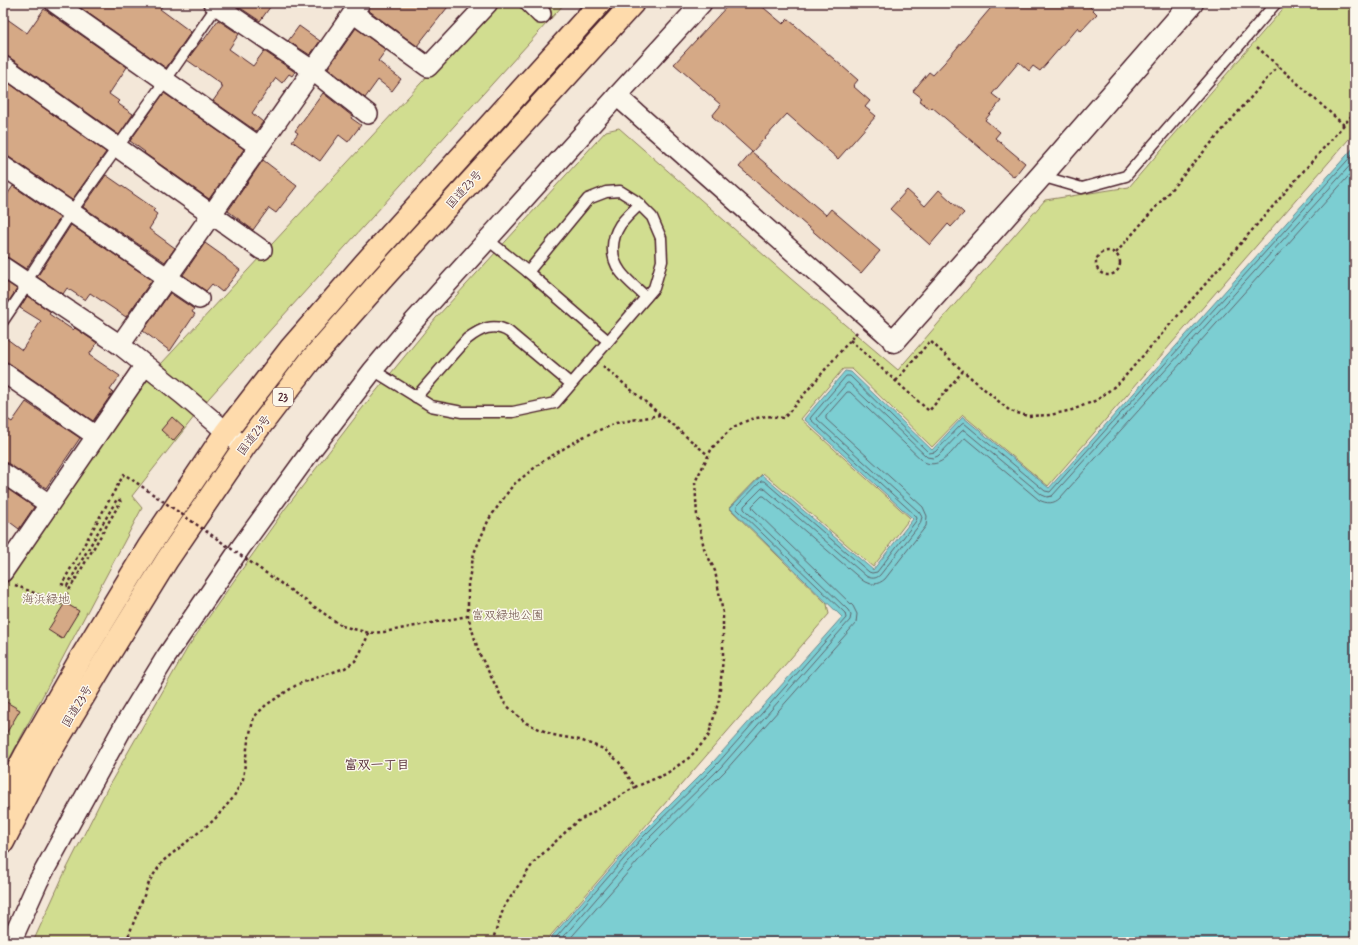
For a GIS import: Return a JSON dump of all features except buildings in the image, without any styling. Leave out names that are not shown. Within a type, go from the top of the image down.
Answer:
[{"type":"highway","name":"国道23号","points":[[3,798],[24,756],[116,600],[148,548],[226,432],[291,348],[366,262],[600,3]]},
{"type":"highway","name":"国道23号","points":[[3,842],[43,764],[101,666],[167,560],[244,447],[310,362],[377,285],[634,3]]},
{"type":"street","points":[[55,3],[258,146]]},
{"type":"street","points":[[120,345],[312,70],[353,7],[428,67],[488,3]]},
{"type":"street","points":[[11,942],[38,882],[79,805],[122,729],[166,657],[241,548],[313,448],[373,370],[414,321],[702,3]]},
{"type":"street","points":[[617,96],[894,341],[1192,3]]},
{"type":"street","points":[[216,4],[312,70],[368,114]]},
{"type":"street","points":[[3,66],[262,250]]},
{"type":"street","points":[[3,166],[198,299]]},
{"type":"street","points":[[3,267],[120,345],[183,395],[244,447]]},
{"type":"street","points":[[7,578],[49,504],[145,365]]},
{"type":"street","points":[[3,372],[96,436]]},
{"type":"street","points":[[3,473],[49,504]]},
{"type":"lane","points":[[1041,176],[1082,188],[1126,176],[1276,3]]},
{"type":"lane","points":[[3,321],[72,213],[117,147],[165,81],[216,4]]},
{"type":"lane","points":[[373,370],[431,406],[462,412],[513,412],[555,403],[654,288],[662,261],[661,238],[652,217],[640,204],[620,191],[606,192],[588,199],[528,272]]},
{"type":"lane","points":[[640,204],[621,224],[616,233],[612,246],[614,260],[620,272],[646,296]]},
{"type":"lane","points":[[488,240],[528,272],[608,341]]},
{"type":"lane","points":[[416,397],[466,338],[477,331],[488,328],[502,327],[510,332],[571,384]]},
{"type":"path","points":[[1246,37],[1344,125]]},
{"type":"path","points":[[1116,254],[1278,66]]},
{"type":"path","points":[[896,381],[930,341],[1010,412],[1028,416],[1050,415],[1072,410],[1096,400],[1120,382],[1355,112]]},
{"type":"path","points":[[1105,251],[1113,251],[1116,254],[1120,260],[1119,268],[1116,272],[1109,275],[1098,270],[1096,262],[1099,255],[1105,251]]},
{"type":"path","points":[[492,942],[504,907],[534,862],[575,823],[636,787],[666,774],[690,757],[708,737],[719,700],[723,658],[723,613],[715,570],[704,548],[697,516],[695,482],[712,448],[733,427],[750,419],[767,416],[784,418],[869,319]]},
{"type":"path","points":[[850,340],[929,411],[963,371]]},
{"type":"path","points":[[593,358],[708,455]]},
{"type":"path","points":[[636,787],[620,762],[604,749],[580,740],[553,735],[526,723],[505,704],[478,652],[468,616],[468,584],[474,553],[488,519],[512,485],[543,461],[583,437],[616,422],[660,415]]},
{"type":"path","points":[[7,578],[61,604],[120,501],[117,500],[67,586],[62,584],[124,474],[342,626],[369,633],[384,632],[468,616]]},
{"type":"path","points":[[128,942],[128,937],[150,880],[163,861],[214,820],[233,798],[243,779],[248,741],[254,717],[266,705],[298,684],[345,668],[355,661],[369,633]]},
{"type":"green space","name":"海浜緑地","points":[[495,3],[565,3],[209,398],[132,496],[142,508],[3,771],[3,589],[126,406],[161,364]]},
{"type":"green space","name":"富双緑地公園","points":[[1288,3],[1355,3],[1355,132],[1048,486],[963,415],[932,447],[852,369],[843,369],[801,419],[910,518],[873,567],[763,473],[729,508],[827,604],[829,614],[545,942],[33,942],[63,876],[107,789],[188,647],[233,582],[285,509],[364,406],[436,318],[606,131],[619,128],[790,278],[898,370],[1045,200],[1129,187]]},
{"type":"water","points":[[1355,146],[1355,942],[547,942],[640,835],[714,761],[842,617],[730,508],[762,475],[873,570],[913,519],[804,419],[845,371],[851,372],[932,450],[963,417],[1049,488]]},
{"type":"district","name":"富双一丁目","points":[[377,764]]}]
